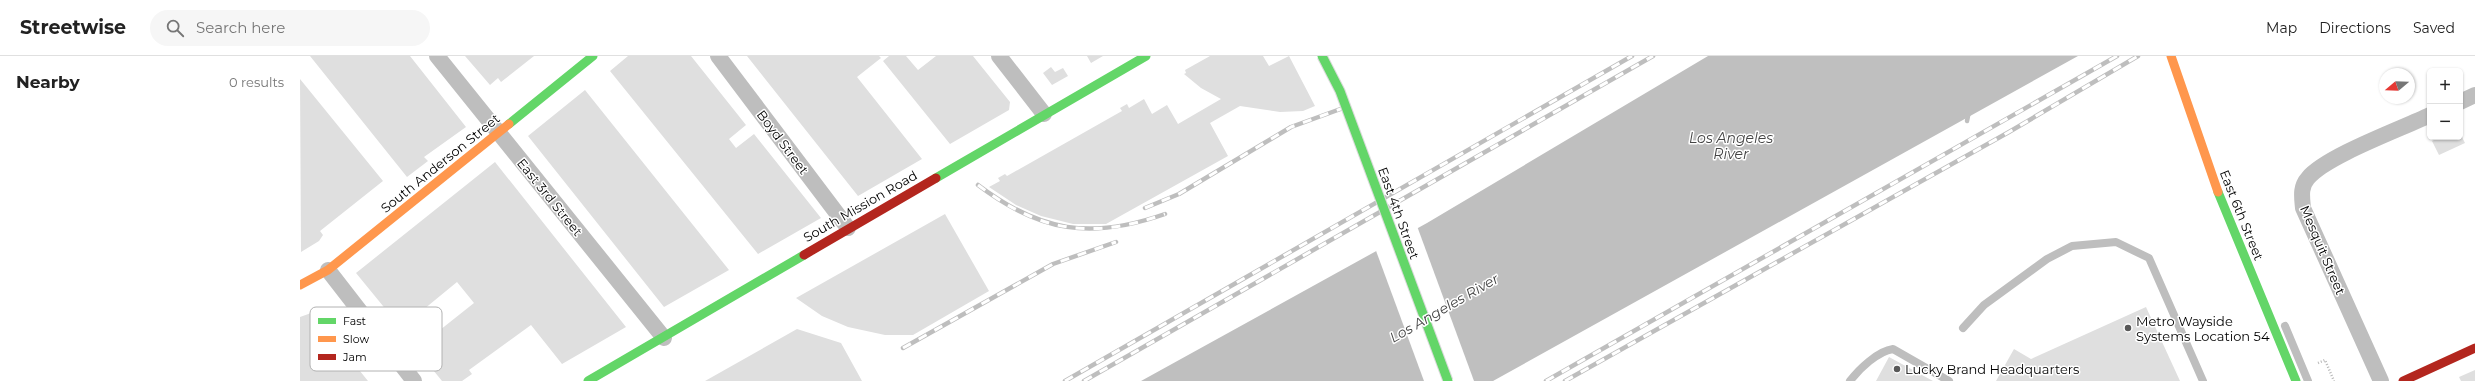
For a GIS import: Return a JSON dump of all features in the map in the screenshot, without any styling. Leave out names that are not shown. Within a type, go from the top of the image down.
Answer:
[{"type":"street","name":"East 3rd Street","points":[[437,56],[664,338]]},
{"type":"street","name":"South Anderson Street","points":[[300,285],[328,270],[593,56]]},
{"type":"street","name":"Boyd Street","points":[[718,56],[848,228]]},
{"type":"street","points":[[999,56],[1044,114]]},
{"type":"street","name":"South Mission Road","points":[[588,381],[664,338],[848,228],[1146,56]]},
{"type":"street","name":"East 4th Street","points":[[1322,56],[1340,91],[1448,381]]},
{"type":"street","name":"East 6th Street","points":[[2171,56],[2212,176],[2296,381]]},
{"type":"street","points":[[2463,101],[2475,95]]},
{"type":"street","name":"Mesquit Street","points":[[2380,381],[2303,208],[2301,192],[2307,179],[2326,163],[2427,116]]},
{"type":"street","points":[[328,270],[357,307]]},
{"type":"street","points":[[2403,381],[2475,348]]},
{"type":"street","points":[[406,371],[414,381]]},
{"type":"lane","points":[[1963,328],[1984,305],[2047,259],[2072,246],[2116,242],[2149,258],[2203,381]]},
{"type":"lane","points":[[2281,317],[2308,381]]},
{"type":"lane","points":[[1850,381],[1856,374],[1885,350],[1893,349],[1949,381]]},
{"type":"path","points":[[2318,363],[2325,360],[2334,381]]},
{"type":"water","name":"Los Angeles River","points":[[1708,56],[2078,56],[1493,381],[1141,381],[1427,223]]},
{"type":"pier","points":[[1417,226],[1474,381],[1424,381],[1375,248]]},
{"type":"building","points":[[310,56],[410,56],[466,127],[424,157],[428,161],[407,177]]},
{"type":"building","points":[[465,56],[534,56],[501,82],[498,78],[490,85]]},
{"type":"building","points":[[628,56],[691,56],[746,125],[729,139],[736,148],[754,134],[821,218],[758,254],[610,71]]},
{"type":"building","points":[[747,56],[879,56],[881,58],[857,77],[922,159],[858,196]]},
{"type":"building","points":[[889,56],[906,56],[918,70],[936,56],[973,56],[1010,102],[1009,110],[950,144],[883,61]]},
{"type":"building","points":[[1087,56],[1103,56],[1091,63]]},
{"type":"building","points":[[1210,56],[1263,56],[1269,66],[1289,56],[1315,106],[1303,111],[1280,112],[1240,106],[1210,123],[1228,156],[1106,224],[1073,224],[1041,216],[1016,205],[989,187],[1000,181],[998,178],[1005,174],[1007,176],[1122,111],[1120,108],[1127,104],[1129,108],[1144,99],[1152,114],[1167,105],[1178,124],[1221,99],[1201,88],[1184,74],[1186,73],[1185,70]]},
{"type":"building","points":[[1051,67],[1055,72],[1063,68],[1068,76],[1052,85],[1043,73]]},
{"type":"building","points":[[300,79],[383,181],[320,231],[323,235],[319,241],[301,252]]},
{"type":"building","points":[[585,90],[729,270],[664,307],[528,136]]},
{"type":"building","points":[[2463,139],[2465,143],[2439,155],[2432,141]]},
{"type":"building","points":[[495,162],[626,327],[562,364],[531,325],[469,370],[472,374],[462,381],[442,381],[434,371],[442,371],[442,328],[474,303],[457,282],[427,307],[384,307],[356,273]]},
{"type":"building","points":[[945,214],[989,291],[913,335],[885,335],[848,327],[822,316],[796,298]]},
{"type":"building","name":"Metro Wayside Systems Location 54","points":[[2146,307],[2180,381],[1996,381],[2014,349],[2031,359]]},
{"type":"building","points":[[310,313],[310,371],[360,371],[368,381],[300,381],[300,317]]},
{"type":"building","points":[[797,329],[841,343],[862,381],[705,381]]},
{"type":"building","name":"Lucky Brand Headquarters","points":[[1889,357],[1933,381],[1876,381]]},
{"type":"building","points":[[2475,370],[2475,381],[2461,381],[2459,377]]},
{"type":"waterway","points":[[1967,121],[1969,111]]},
{"type":"railway","points":[[1065,381],[1632,56]]},
{"type":"railway","points":[[1084,381],[1653,56]]},
{"type":"railway","points":[[1546,381],[2117,56]]},
{"type":"railway","points":[[1565,381],[2009,132],[2138,56]]},
{"type":"railway","points":[[1145,208],[1179,194],[1291,127],[1346,107]]},
{"type":"railway","points":[[978,185],[1001,201],[1023,213],[1045,222],[1067,227],[1090,229],[1113,227],[1138,222],[1165,214]]},
{"type":"railway","points":[[903,348],[1053,264],[1116,242]]},
{"type":"traffic: fast","points":[[509,124],[593,56]]},
{"type":"traffic: fast","points":[[936,178],[1146,56]]},
{"type":"traffic: fast","points":[[1322,56],[1340,91],[1448,381]]},
{"type":"traffic: fast","points":[[2218,192],[2296,381]]},
{"type":"traffic: fast","points":[[588,381],[804,255]]},
{"type":"traffic: slow","points":[[2171,56],[2218,192]]},
{"type":"traffic: slow","points":[[300,285],[328,270],[509,124]]},
{"type":"traffic: jam","points":[[804,255],[936,178]]},
{"type":"traffic: jam","points":[[2403,381],[2475,348]]},
{"type":"place","name":"Metro Wayside Systems Location 54","points":[[2128,328]]},
{"type":"place","name":"Lucky Brand Headquarters","points":[[1897,369]]}]
